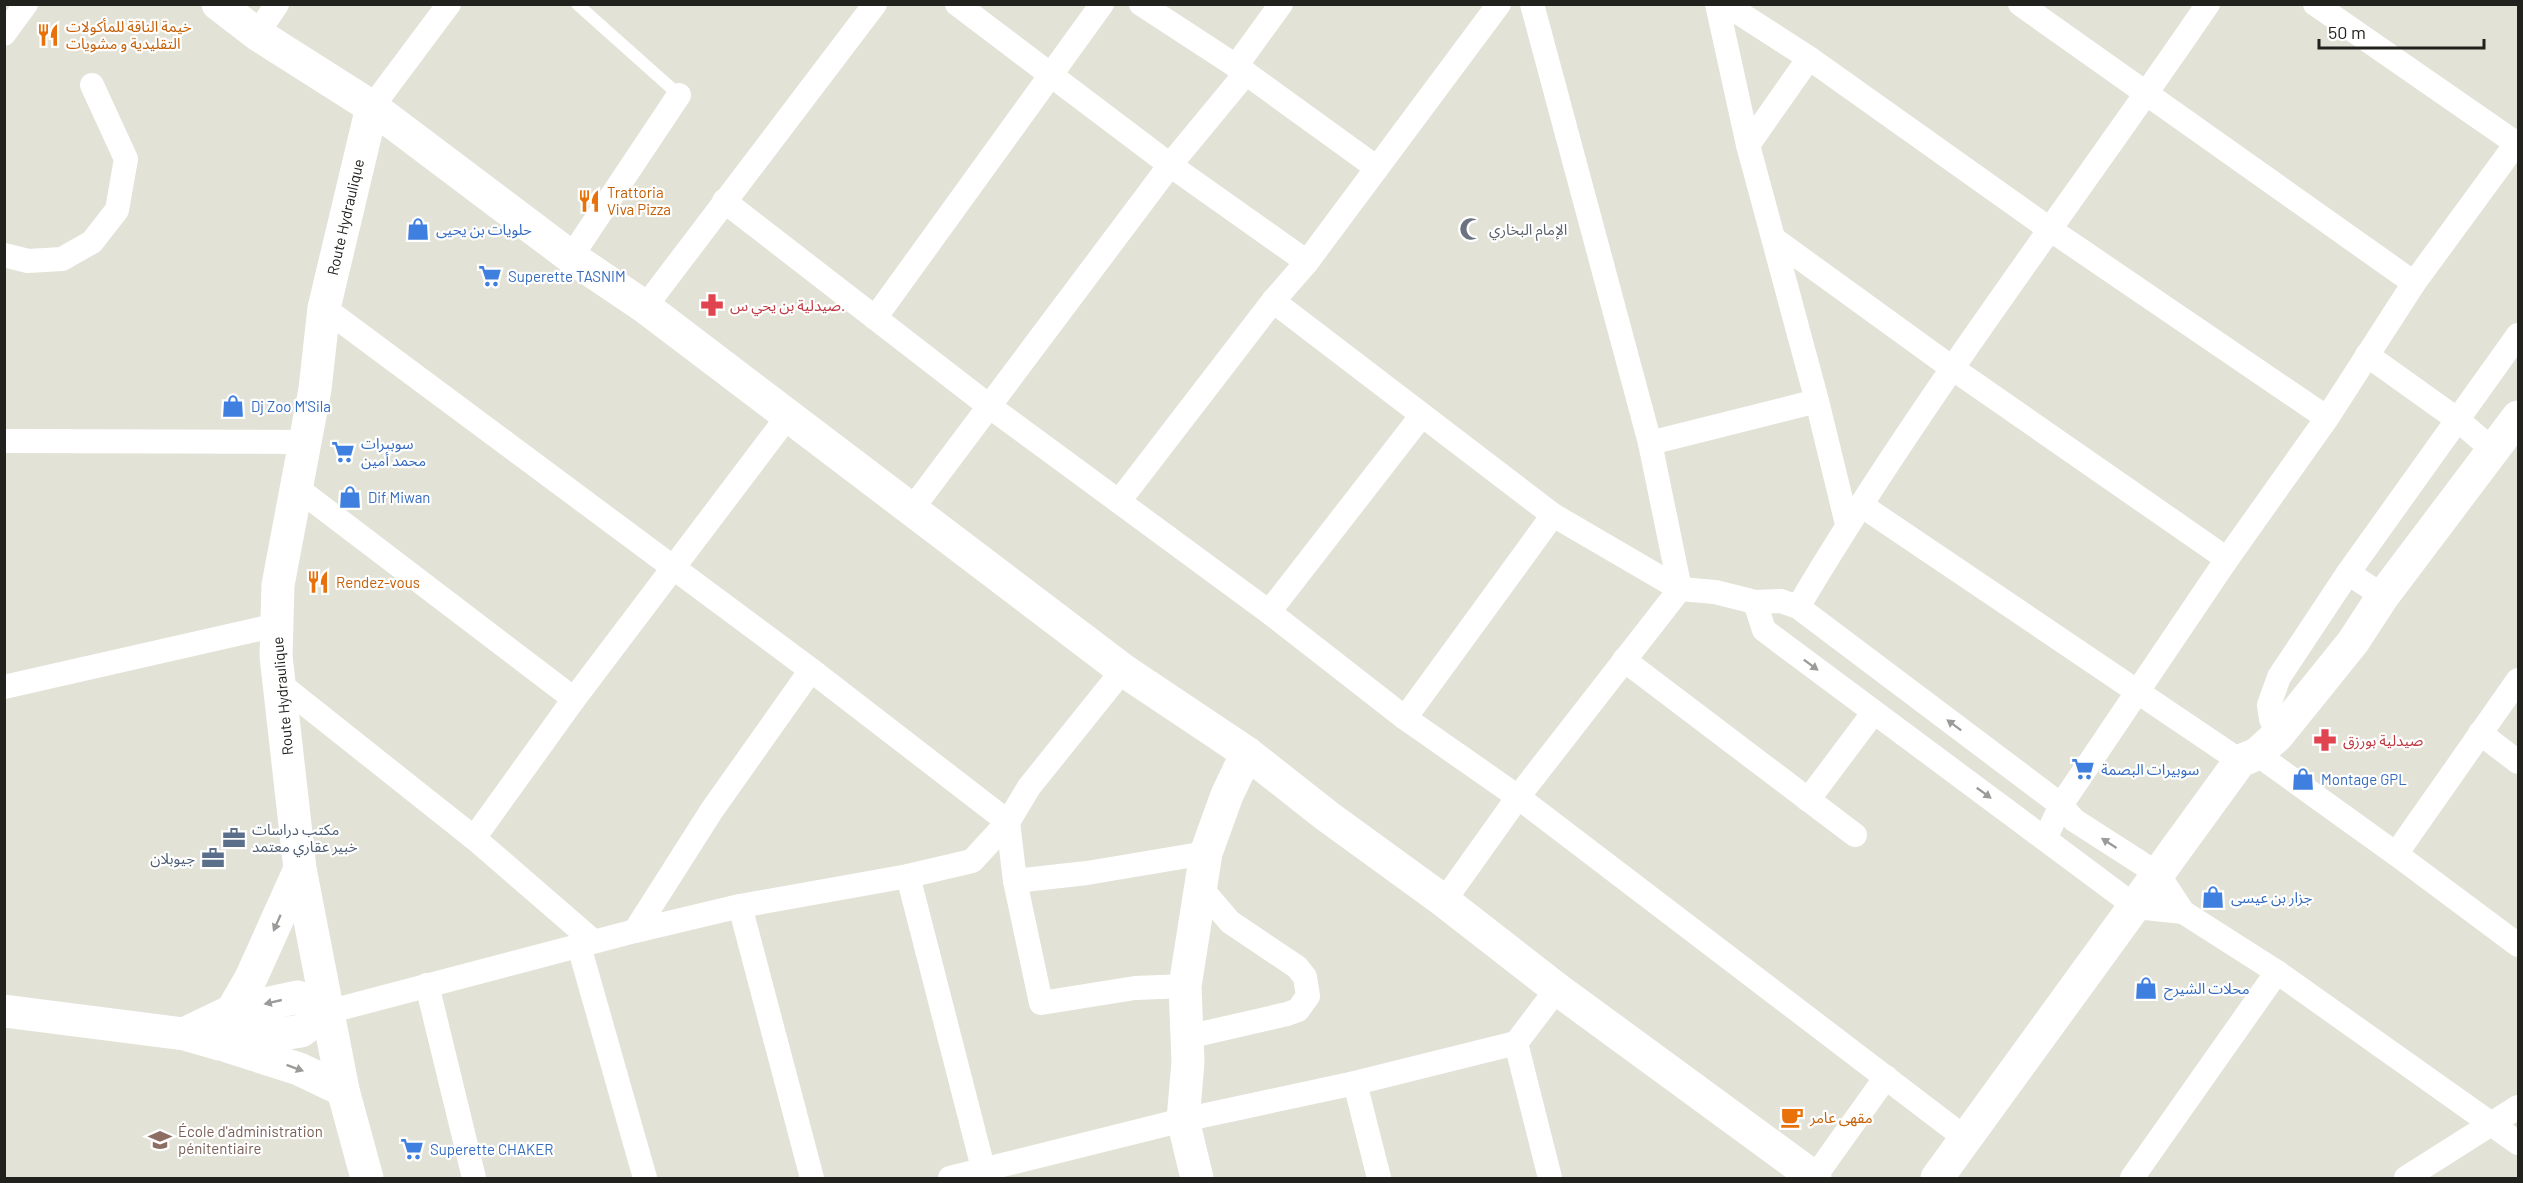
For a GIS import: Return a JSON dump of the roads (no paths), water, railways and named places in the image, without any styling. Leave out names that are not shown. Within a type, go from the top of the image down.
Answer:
[{"type":"main road","points":[[218,4],[257,34],[372,107],[571,257],[645,307],[1124,669],[1247,753],[1557,989],[1814,1178]]},
{"type":"main road","name":"Route Hydraulique","points":[[367,1179],[343,1090],[300,869],[276,656],[278,585],[297,488],[303,442],[315,389],[324,308],[372,107]]},
{"type":"main road","points":[[1937,1179],[1965,1137],[2158,874],[2258,750],[2353,642],[2383,596],[2518,417]]},
{"type":"main road","points":[[1197,1179],[1183,1120],[1188,1062],[1185,986],[1206,853],[1227,795],[1247,753]]},
{"type":"main road","points":[[232,1011],[251,978],[300,869]]},
{"type":"main road","points":[[184,1034],[232,1011],[298,997],[327,1012],[301,1031],[219,1044]]},
{"type":"main road","points":[[4,1011],[184,1034],[299,1069],[343,1090]]},
{"type":"street","points":[[4,34],[26,4]]},
{"type":"street","points":[[257,34],[277,4]]},
{"type":"street","points":[[372,107],[449,4]]},
{"type":"street","points":[[645,307],[875,4]]},
{"type":"street","points":[[957,4],[1170,165],[1307,262]]},
{"type":"street","points":[[875,318],[1102,4]]},
{"type":"street","points":[[1141,4],[1241,70],[1377,168]]},
{"type":"street","points":[[912,509],[1241,70],[1281,4]]},
{"type":"street","points":[[1120,501],[1273,301],[1307,262],[1499,4]]},
{"type":"street","points":[[1444,901],[1518,797],[1680,589],[1650,443],[1532,4]]},
{"type":"street","points":[[1717,4],[1748,145],[1817,401],[1854,514],[2137,692],[2258,750],[2518,945]]},
{"type":"street","points":[[1725,4],[1809,58],[2051,230],[2327,418]]},
{"type":"street","points":[[1798,607],[1854,514],[1952,368],[2147,95],[2208,4]]},
{"type":"street","points":[[2045,839],[2061,805],[2227,559],[2327,418],[2414,283],[2518,142],[2315,4]]},
{"type":"street","points":[[2028,7],[2147,95],[2414,283]]},
{"type":"street","points":[[1748,145],[1809,58]]},
{"type":"street","points":[[4,255],[28,261],[62,259],[92,242],[117,210],[126,159],[92,85]]},
{"type":"street","points":[[571,257],[679,95]]},
{"type":"street","points":[[724,201],[988,406],[1269,612],[1406,718],[1518,797],[1965,1137]]},
{"type":"street","points":[[1774,239],[1952,368],[2227,559]]},
{"type":"street","points":[[1273,301],[1553,514],[1680,589],[1715,592],[1755,602],[1781,601],[1798,607],[2061,805],[2074,820],[2158,874],[2182,912],[2277,972],[2518,1143]]},
{"type":"street","points":[[324,308],[811,670],[1008,822],[1015,881],[1041,1003],[1135,988],[1185,986]]},
{"type":"street","points":[[2258,750],[2271,719],[2269,705],[2279,677],[2348,573],[2518,335]]},
{"type":"street","points":[[2367,355],[2458,420],[2494,451]]},
{"type":"street","points":[[1650,443],[1817,401]]},
{"type":"street","points":[[1269,612],[1422,415]]},
{"type":"street","points":[[474,838],[574,699],[788,416]]},
{"type":"street","points":[[4,441],[303,442]]},
{"type":"street","points":[[297,488],[574,699]]},
{"type":"street","points":[[1406,718],[1553,514]]},
{"type":"street","points":[[2348,573],[2383,596]]},
{"type":"street","points":[[1755,602],[1764,630],[2136,907],[2182,912]]},
{"type":"street","points":[[4,687],[277,625]]},
{"type":"street","points":[[1624,660],[1856,835]]},
{"type":"street","points":[[327,1012],[635,931],[740,906],[908,876],[972,861],[1008,822],[1029,787],[1124,669]]},
{"type":"street","points":[[635,931],[712,810],[811,670]]},
{"type":"street","points":[[2396,854],[2518,680]]},
{"type":"street","points":[[280,684],[474,838],[586,944],[645,1179]]},
{"type":"street","points":[[1808,800],[1874,712]]},
{"type":"street","points":[[2480,733],[2518,762]]},
{"type":"street","points":[[1015,881],[1087,873],[1206,853]]},
{"type":"street","points":[[908,876],[983,1168]]},
{"type":"street","points":[[1187,1037],[1287,1014],[1298,1010],[1308,996],[1305,977],[1297,967],[1230,922],[1201,888]]},
{"type":"street","points":[[740,906],[812,1179]]},
{"type":"street","points":[[2132,1179],[2277,972]]},
{"type":"street","points":[[427,985],[474,1179]]},
{"type":"street","points":[[950,1179],[983,1168],[1183,1120],[1355,1083],[1516,1043],[1557,989]]},
{"type":"street","points":[[1516,1043],[1550,1179]]},
{"type":"street","points":[[1814,1178],[1886,1077]]},
{"type":"street","points":[[1355,1083],[1379,1179]]},
{"type":"street","points":[[2412,1177],[2518,1107]]},
{"type":"lane","points":[[577,4],[679,95]]},
{"type":"place","name":"خيمة الناقة للمأكولات التقليدية و مشويات","points":[[48,35]]},
{"type":"place","name":"Trattoria Viva Pizza","points":[[589,201]]},
{"type":"place","name":"حلويات بن يحيى","points":[[418,229]]},
{"type":"place","name":"الإمام البخاري","points":[[1471,229]]},
{"type":"place","name":"Superette TASNIM","points":[[490,276]]},
{"type":"place","name":"صيدلية بن يحي س.","points":[[712,305]]},
{"type":"place","name":"Dj Zoo M'Sila","points":[[233,406]]},
{"type":"place","name":"سوبيرات محمد أمين","points":[[343,452]]},
{"type":"place","name":"Dif Miwan","points":[[350,497]]},
{"type":"place","name":"Rendez-vous","points":[[318,582]]},
{"type":"place","name":"صيدلية بورزق","points":[[2325,740]]},
{"type":"place","name":"سوبيرات البصمة","points":[[2083,769]]},
{"type":"place","name":"Montage GPL","points":[[2303,779]]},
{"type":"place","name":"مكتب دراسات خبير عقاري معتمد","points":[[234,838]]},
{"type":"place","name":"جيوبلان","points":[[213,858]]},
{"type":"place","name":"جزار بن عيسى","points":[[2213,897]]},
{"type":"place","name":"محلات الشيرح","points":[[2146,988]]},
{"type":"place","name":"مقهى عامر","points":[[1792,1117]]},
{"type":"place","name":"École d'administration pénitentiaire","points":[[160,1140]]},
{"type":"place","name":"Superette CHAKER","points":[[412,1149]]}]
